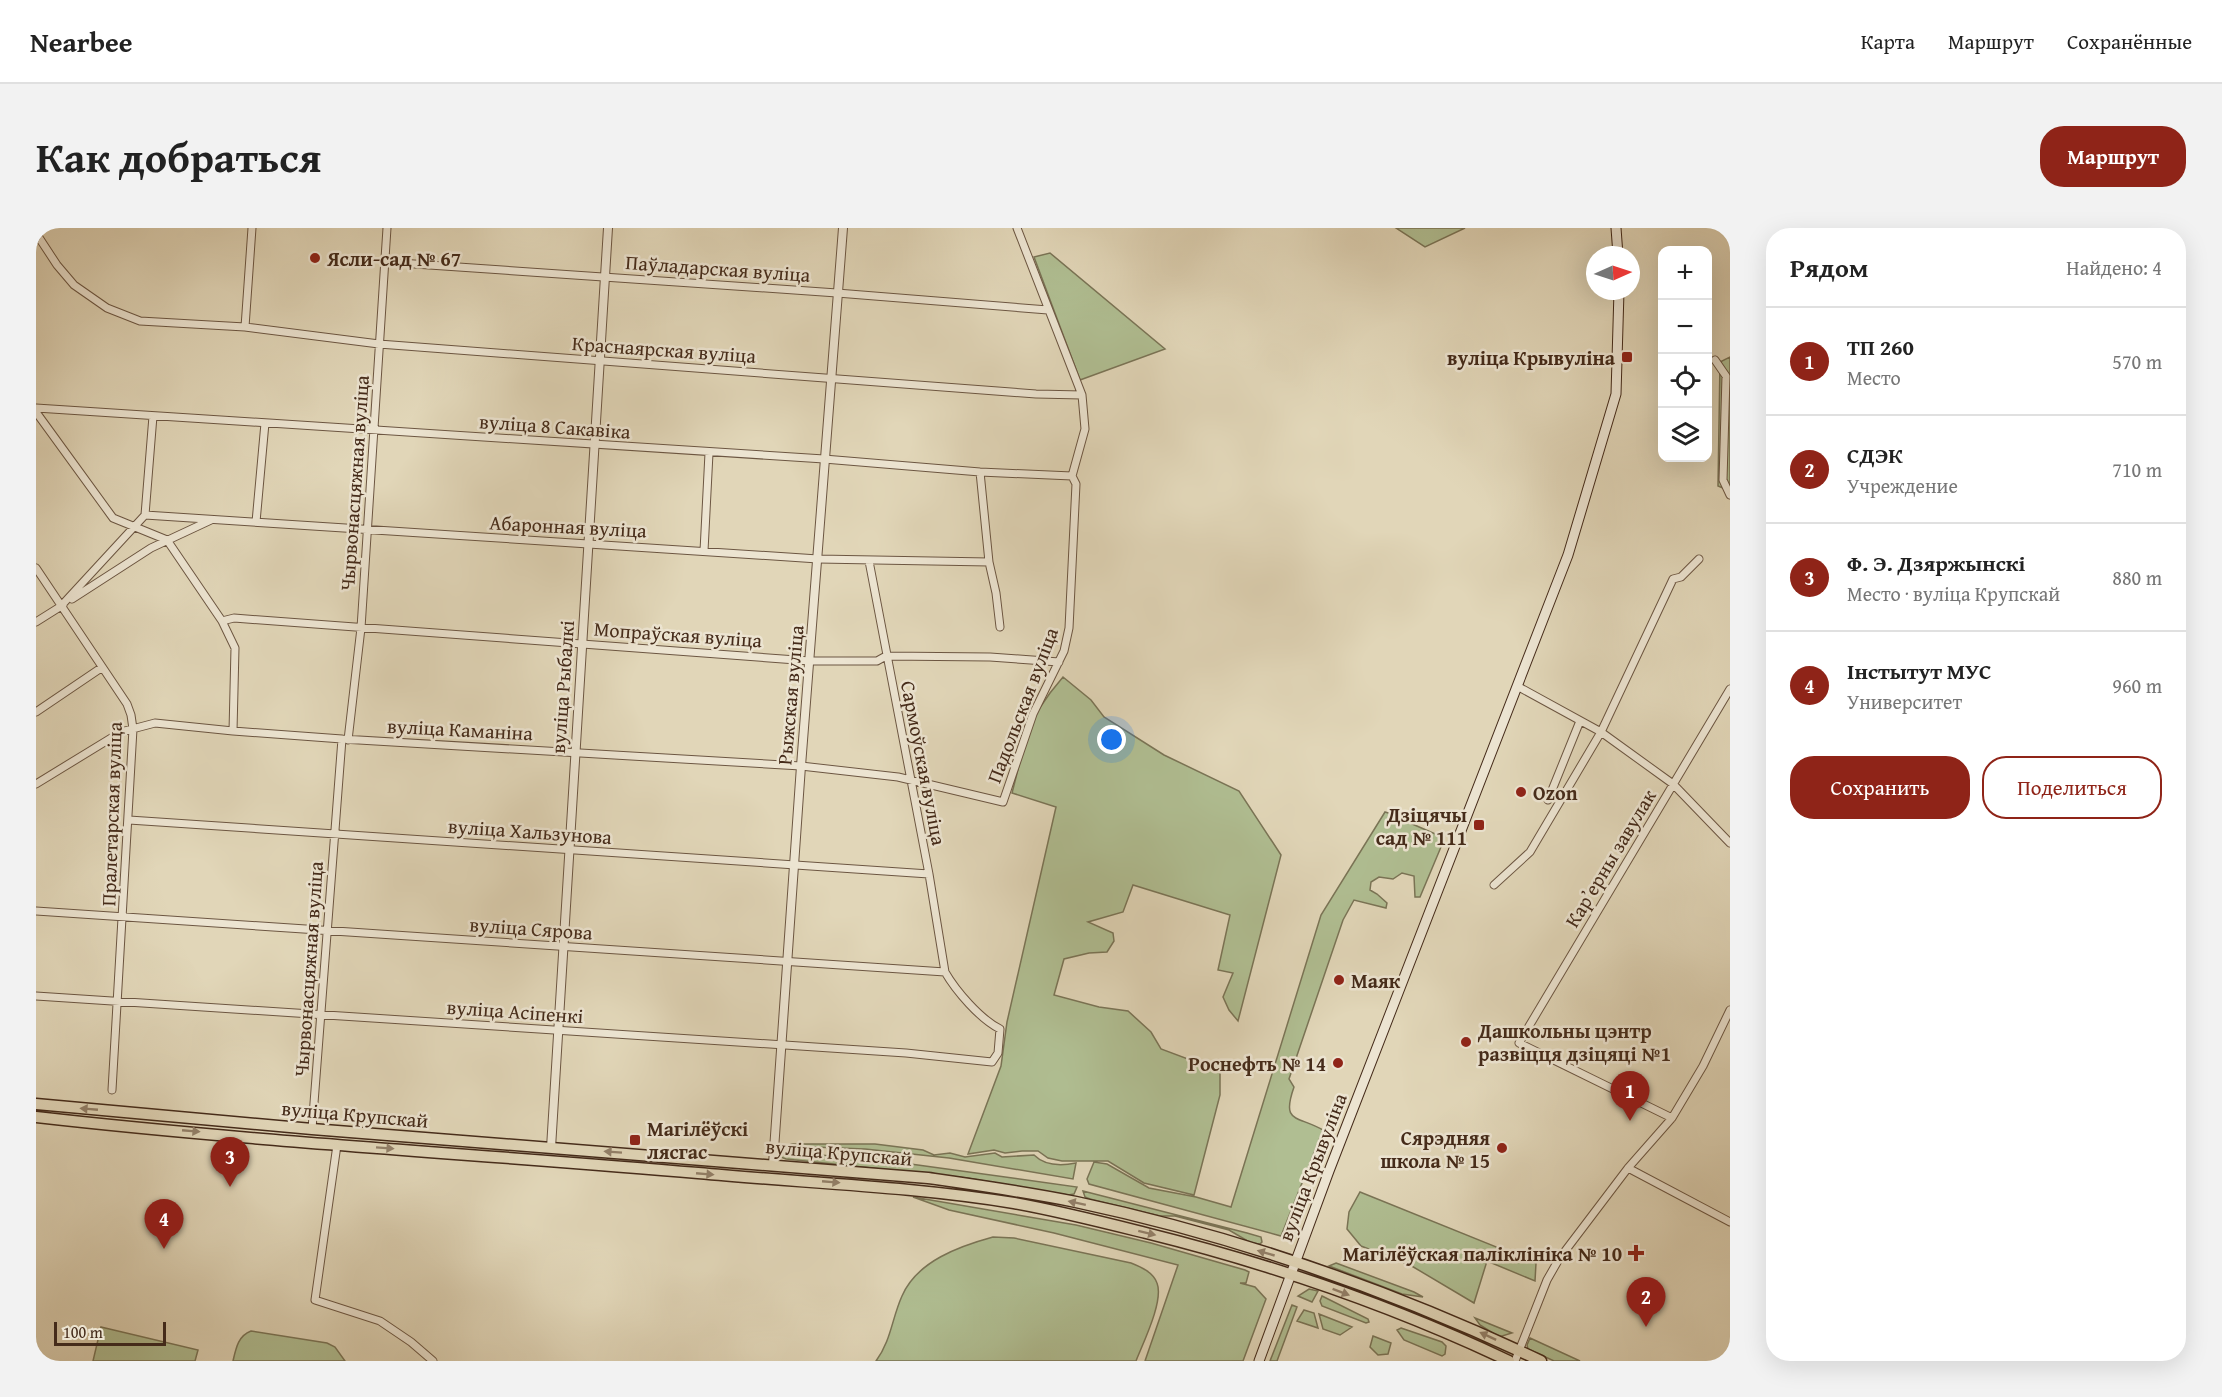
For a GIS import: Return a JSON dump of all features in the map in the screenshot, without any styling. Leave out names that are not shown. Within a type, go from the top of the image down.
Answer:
[{"type":"main road","points":[[1616,228],[1617,246]]},
{"type":"main road","name":"вуліца Крывуліна","points":[[1259,1361],[1290,1273],[1568,555],[1616,394],[1619,300]]},
{"type":"main road","name":"вуліца Крупскай","points":[[36,1104],[312,1129],[773,1164],[928,1178],[1016,1191],[1078,1203],[1197,1232],[1295,1262],[1434,1312],[1518,1356],[1540,1361]]},
{"type":"main road","name":"вуліца Крупскай","points":[[36,1117],[337,1145],[829,1182],[1012,1203],[1075,1215],[1290,1273],[1439,1330],[1509,1361]]},
{"type":"street","points":[[245,327],[252,228]]},
{"type":"street","name":"Чырвонасцяжная вуліца","points":[[312,1129],[334,833],[361,628],[387,228]]},
{"type":"street","name":"вуліца Рыбалкі","points":[[551,1148],[608,228]]},
{"type":"street","name":"Рыжская вуліца","points":[[773,1164],[843,228]]},
{"type":"street","points":[[1017,228],[1082,395],[1085,429],[1072,476]]},
{"type":"street","name":"Краснаярская вуліца","points":[[36,233],[57,265],[74,285],[107,308],[140,321],[245,327],[379,344],[1036,394],[1082,395]]},
{"type":"street","name":"Паўладарская вуліца","points":[[385,262],[1048,310]]},
{"type":"street","points":[[1714,360],[1726,376],[1723,480],[1730,495]]},
{"type":"street","points":[[36,410],[113,518],[167,540],[222,621],[235,648],[233,731]]},
{"type":"street","name":"вуліца 8 Сакавіка","points":[[36,410],[1072,476]]},
{"type":"street","points":[[61,606],[145,515],[153,416]]},
{"type":"street","points":[[256,522],[265,423]]},
{"type":"street","points":[[704,551],[709,453]]},
{"type":"street","points":[[981,472],[989,562],[1000,627]]},
{"type":"street","name":"Падольская вуліца","points":[[1003,802],[1033,714],[1059,662],[1069,628],[1076,494],[1076,484],[1072,476]]},
{"type":"street","name":"Абаронная вуліца","points":[[145,515],[818,559],[989,562]]},
{"type":"street","points":[[36,622],[151,548],[213,519]]},
{"type":"street","points":[[1494,885],[1530,852],[1601,732],[1672,579],[1681,577],[1699,559]]},
{"type":"street","name":"Сармоўская вуліца","points":[[869,561],[912,781],[945,972]]},
{"type":"street","name":"Пралетарская вуліца","points":[[36,568],[127,704],[131,715],[133,729],[129,820],[112,1090]]},
{"type":"street","name":"Мопраўская вуліца","points":[[222,621],[234,618],[810,661],[877,661],[886,656],[990,657],[1059,662]]},
{"type":"street","points":[[36,712],[101,668]]},
{"type":"street","points":[[1517,686],[1601,732],[1673,784],[1729,840]]},
{"type":"street","name":"Карʼерны завулак","points":[[1672,1118],[1519,1043],[1730,689]]},
{"type":"street","points":[[1548,800],[1580,721]]},
{"type":"street","name":"вуліца Каманіна","points":[[36,784],[121,732],[155,723],[345,740],[801,766],[898,777],[1003,802]]},
{"type":"street","name":"вуліца Хальзунова","points":[[129,820],[929,874]]},
{"type":"street","name":"вуліца Сярова","points":[[36,911],[945,972]]},
{"type":"street","name":"вуліца Асіпенкі","points":[[36,996],[906,1053],[992,1062],[998,1053],[1000,1029],[991,1025],[952,985],[945,972]]},
{"type":"street","points":[[1518,1356],[1547,1280],[1559,1259],[1628,1168],[1672,1118],[1702,1066],[1730,1010]]},
{"type":"street","points":[[337,1145],[315,1300],[380,1321],[411,1342],[433,1361]]},
{"type":"street","points":[[1628,1168],[1730,1222]]},
{"type":"green space","points":[[1396,228],[1465,228],[1425,247]]},
{"type":"green space","points":[[1050,253],[1165,349],[1080,380],[1034,257]]},
{"type":"green space","points":[[1730,357],[1730,491],[1718,486],[1720,362]]},
{"type":"green space","points":[[1063,677],[1091,700],[1104,717],[1164,755],[1239,791],[1281,855],[1238,1021],[1229,1010],[1223,997],[1233,973],[1218,970],[1230,915],[1133,885],[1123,912],[1088,922],[1113,933],[1114,941],[1107,952],[1089,953],[1064,959],[1054,995],[1099,1007],[1128,1011],[1151,1032],[1161,1049],[1220,1071],[1220,1095],[1194,1195],[1144,1183],[1108,1161],[1062,1161],[1048,1158],[1038,1151],[1005,1153],[994,1150],[968,1154],[1001,1066],[1007,1022],[1056,807],[1012,793],[1030,722]]},
{"type":"green space","points":[[1385,812],[1401,817],[1440,836],[1441,847],[1420,897],[1415,897],[1414,876],[1402,873],[1393,879],[1379,877],[1371,882],[1370,890],[1387,903],[1386,908],[1354,900],[1343,920],[1289,1079],[1294,1087],[1289,1107],[1291,1113],[1299,1120],[1323,1130],[1281,1236],[1089,1184],[1087,1179],[1094,1162],[1107,1164],[1149,1188],[1196,1197],[1231,1207],[1321,915]]},
{"type":"green space","points":[[792,1144],[875,1144],[923,1150],[934,1155],[950,1153],[965,1157],[995,1153],[1002,1157],[1034,1155],[1038,1159],[1054,1164],[1076,1163],[1073,1179],[949,1158],[865,1149],[786,1146]]},
{"type":"green space","points":[[777,1152],[874,1159],[1077,1187],[1074,1194],[1068,1195],[967,1178],[786,1159],[778,1156]]},
{"type":"green space","points":[[1083,1191],[1247,1233],[1261,1237],[1262,1242],[1260,1244],[1251,1243],[1229,1230],[1175,1216],[1160,1216],[1090,1199],[1085,1197]]},
{"type":"green space","points":[[1360,1192],[1536,1263],[1535,1281],[1487,1261],[1474,1303],[1410,1265],[1361,1246],[1347,1229],[1349,1212]]},
{"type":"green space","points":[[913,1197],[1076,1225],[1151,1243],[1245,1270],[1249,1272],[1246,1283],[1240,1283],[1255,1287],[1266,1299],[1243,1361],[1145,1361],[1178,1265],[1054,1233],[949,1210]]},
{"type":"green space","points":[[993,1237],[1014,1238],[1131,1263],[1150,1273],[1157,1283],[1158,1300],[1152,1322],[1136,1361],[876,1361],[885,1346],[902,1296],[918,1273],[954,1250]]},
{"type":"green space","points":[[1336,1263],[1423,1297],[1402,1294],[1329,1266]]},
{"type":"green space","points":[[1309,1289],[1318,1291],[1312,1302],[1298,1296]]},
{"type":"green space","points":[[1322,1296],[1368,1319],[1369,1322],[1366,1323],[1322,1306],[1320,1301]]},
{"type":"green space","points":[[1292,1305],[1297,1307],[1277,1361],[1270,1361]]},
{"type":"green space","points":[[1304,1310],[1314,1313],[1318,1328],[1297,1321]]},
{"type":"green space","points":[[1319,1314],[1352,1327],[1340,1335],[1323,1329]]},
{"type":"green space","points":[[1475,1318],[1512,1333],[1499,1337],[1480,1325]]},
{"type":"green space","points":[[101,1327],[198,1350],[195,1361],[93,1361]]},
{"type":"green space","points":[[1401,1328],[1442,1342],[1446,1346],[1445,1354],[1442,1356],[1404,1340],[1397,1330]]},
{"type":"green space","points":[[251,1331],[327,1343],[335,1347],[345,1361],[233,1361],[240,1339]]},
{"type":"green space","points":[[1373,1336],[1391,1343],[1388,1354],[1378,1355],[1370,1347]]},
{"type":"green space","points":[[1530,1338],[1580,1361],[1554,1361],[1528,1349]]},
{"type":"place","name":"Ясли-сад № 67","points":[[315,258]]},
{"type":"place","name":"вуліца Крывуліна","points":[[1627,357]]},
{"type":"place","name":"Ozon","points":[[1521,792]]},
{"type":"place","name":"Дзіцячы сад № 111","points":[[1479,825]]},
{"type":"place","name":"Маяк","points":[[1339,980]]},
{"type":"place","name":"Дашкольны цэнтр развіцця дзіцяці №1","points":[[1466,1042]]},
{"type":"place","name":"Роснефть № 14","points":[[1338,1063]]},
{"type":"place","name":"ТП 260","points":[[1630,1121]]},
{"type":"place","name":"Магілёўскі лясгас","points":[[635,1140]]},
{"type":"place","name":"Сярэдняя школа № 15","points":[[1502,1148]]},
{"type":"place","name":"Ф. Э. Дзяржынскі","points":[[230,1187]]},
{"type":"place","name":"Інстытут МУС","points":[[164,1249]]},
{"type":"place","name":"Магілёўская паліклініка № 10","points":[[1636,1253]]},
{"type":"place","name":"СДЭК","points":[[1646,1327]]}]
